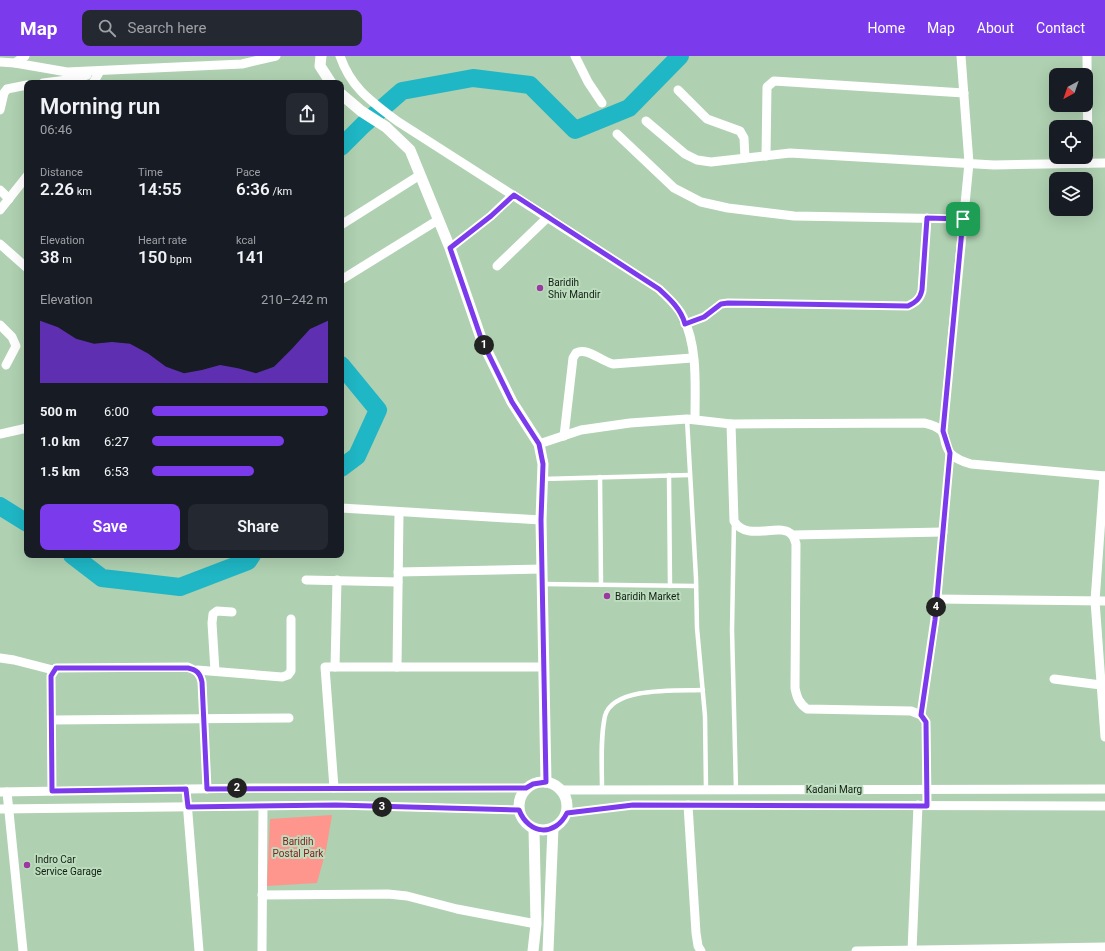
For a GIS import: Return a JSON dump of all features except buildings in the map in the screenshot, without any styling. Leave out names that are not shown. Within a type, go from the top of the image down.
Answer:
[{"type":"street","points":[[15,63],[25,56]]},
{"type":"street","points":[[0,62],[15,63],[67,72],[242,64],[276,56]]},
{"type":"street","points":[[321,56],[320,66],[329,80]]},
{"type":"street","points":[[340,56],[346,72],[362,94],[397,121],[659,289],[674,303],[683,317],[690,342],[692,358],[691,419]]},
{"type":"street","points":[[574,56],[588,82],[602,103]]},
{"type":"street","points":[[921,715],[936,599],[950,453],[943,431],[969,163],[961,56]]},
{"type":"street","points":[[1087,56],[1088,120]]},
{"type":"street","points":[[67,80],[100,71]]},
{"type":"street","points":[[95,80],[100,71]]},
{"type":"street","points":[[766,156],[767,87],[774,81],[964,93]]},
{"type":"street","points":[[0,110],[4,93],[7,88],[24,85]]},
{"type":"street","points":[[678,90],[707,119],[740,131],[744,138],[745,158]]},
{"type":"street","points":[[344,97],[361,112],[386,127],[410,150],[450,248],[482,341],[512,402],[539,444],[543,464],[541,520],[546,782]]},
{"type":"street","points":[[646,121],[685,154],[697,160],[711,162],[790,153],[831,154],[994,165],[1049,164]]},
{"type":"street","points":[[616,134],[674,188],[701,202],[728,208],[794,216],[963,219]]},
{"type":"street","points":[[1093,163],[1105,162]]},
{"type":"street","points":[[344,223],[420,175]]},
{"type":"street","points":[[0,210],[24,180]]},
{"type":"street","points":[[0,190],[9,199]]},
{"type":"street","points":[[450,248],[491,216],[514,195]]},
{"type":"street","points":[[497,266],[548,217]]},
{"type":"street","points":[[685,324],[704,317],[721,304],[728,303],[908,306],[915,303],[920,297],[922,290],[927,218]]},
{"type":"street","points":[[344,278],[438,220]]},
{"type":"street","points":[[0,244],[24,265]]},
{"type":"street","points":[[0,325],[12,337],[16,346],[6,365]]},
{"type":"street","points":[[564,436],[573,358],[576,353],[585,351],[605,362],[613,364],[692,358]]},
{"type":"street","points":[[539,444],[581,430],[630,423],[691,419],[732,424],[924,423],[936,426],[943,431]]},
{"type":"street","points":[[732,424],[734,521],[738,528],[745,531],[787,531],[793,535],[943,532]]},
{"type":"street","points":[[0,434],[24,429]]},
{"type":"street","points":[[950,453],[960,460],[971,464],[1105,476],[1095,601],[1105,737]]},
{"type":"street","points":[[344,508],[399,513],[541,520]]},
{"type":"street","points":[[397,666],[399,513]]},
{"type":"street","points":[[793,535],[796,544],[795,688],[801,705],[807,709],[911,711],[921,715],[926,722],[926,789],[922,805],[912,950]]},
{"type":"street","points":[[398,572],[542,569]]},
{"type":"street","points":[[306,580],[398,582]]},
{"type":"street","points":[[335,667],[337,580]]},
{"type":"street","points":[[936,599],[1105,601]]},
{"type":"street","points":[[215,671],[212,623],[213,614],[217,611],[232,612]]},
{"type":"street","points":[[0,658],[53,670],[56,668],[188,668],[282,677],[288,675],[291,671],[291,619]]},
{"type":"street","points":[[334,788],[325,667],[544,667]]},
{"type":"street","points":[[52,791],[51,676],[53,670]]},
{"type":"street","points":[[197,670],[200,674],[202,682],[207,789]]},
{"type":"street","points":[[1054,679],[1101,685]]},
{"type":"street","points":[[52,720],[289,718]]},
{"type":"street","points":[[23,951],[3,792],[186,789],[526,788],[533,784],[546,782],[556,785],[562,790],[568,805],[567,813],[563,820],[553,828],[542,830],[527,824],[519,810],[519,802],[526,788]]},
{"type":"street","points":[[186,789],[199,951]]},
{"type":"street","name":"Kadani Marg","points":[[562,790],[1105,789]]},
{"type":"street","points":[[4,809],[336,805],[519,810]]},
{"type":"street","name":"Kadani Marg","points":[[567,813],[633,805],[1105,806]]},
{"type":"street","points":[[688,805],[696,933],[698,946],[701,951]]},
{"type":"street","points":[[262,951],[263,807]]},
{"type":"street","points":[[533,951],[536,924],[534,828]]},
{"type":"street","points":[[548,951],[553,828]]},
{"type":"street","points":[[262,895],[394,895],[536,924]]},
{"type":"street","points":[[856,951],[1105,947]]},
{"type":"lane","points":[[691,419],[690,475],[697,628],[703,690],[706,790]]},
{"type":"lane","points":[[669,475],[670,586]]},
{"type":"lane","points":[[542,479],[690,475]]},
{"type":"lane","points":[[600,477],[601,585]]},
{"type":"lane","points":[[734,521],[732,630],[736,790]]},
{"type":"lane","points":[[542,584],[696,586]]},
{"type":"lane","points":[[602,790],[604,722],[608,709],[614,703],[635,694],[703,690]]},
{"type":"green space","name":"Baridih Postal Park","points":[[332,815],[326,850],[317,883],[267,886],[270,819]]},
{"type":"waterway","points":[[344,144],[363,125],[402,91],[473,78],[530,85],[575,130],[629,108],[680,56]]},
{"type":"waterway","points":[[344,369],[378,410],[357,456],[344,466]]},
{"type":"waterway","points":[[0,506],[24,521]]},
{"type":"waterway","points":[[76,558],[102,578],[180,587],[248,561],[250,558]]},
{"type":"place","name":"Baridih Shiv Mandir","points":[[540,288]]},
{"type":"place","name":"Baridih Market","points":[[607,596]]},
{"type":"place","name":"Indro Car Service Garage","points":[[27,865]]},
{"type":"route","points":[[514,195],[659,289],[674,303],[683,317],[685,324],[704,317],[721,304],[728,303],[908,306],[915,303],[920,297],[922,290],[927,218],[963,219],[943,431],[950,453],[935,620],[921,715],[926,722],[927,806],[633,805],[580,810],[567,813],[558,826],[542,830],[527,824],[522,818],[519,810],[336,805],[188,807],[186,789],[52,791],[51,676],[53,670],[56,668],[188,668],[197,670],[200,674],[202,682],[207,789],[526,788],[533,784],[546,782],[541,520],[543,464],[539,444],[512,402],[482,341],[450,248],[491,216],[514,195]]}]
